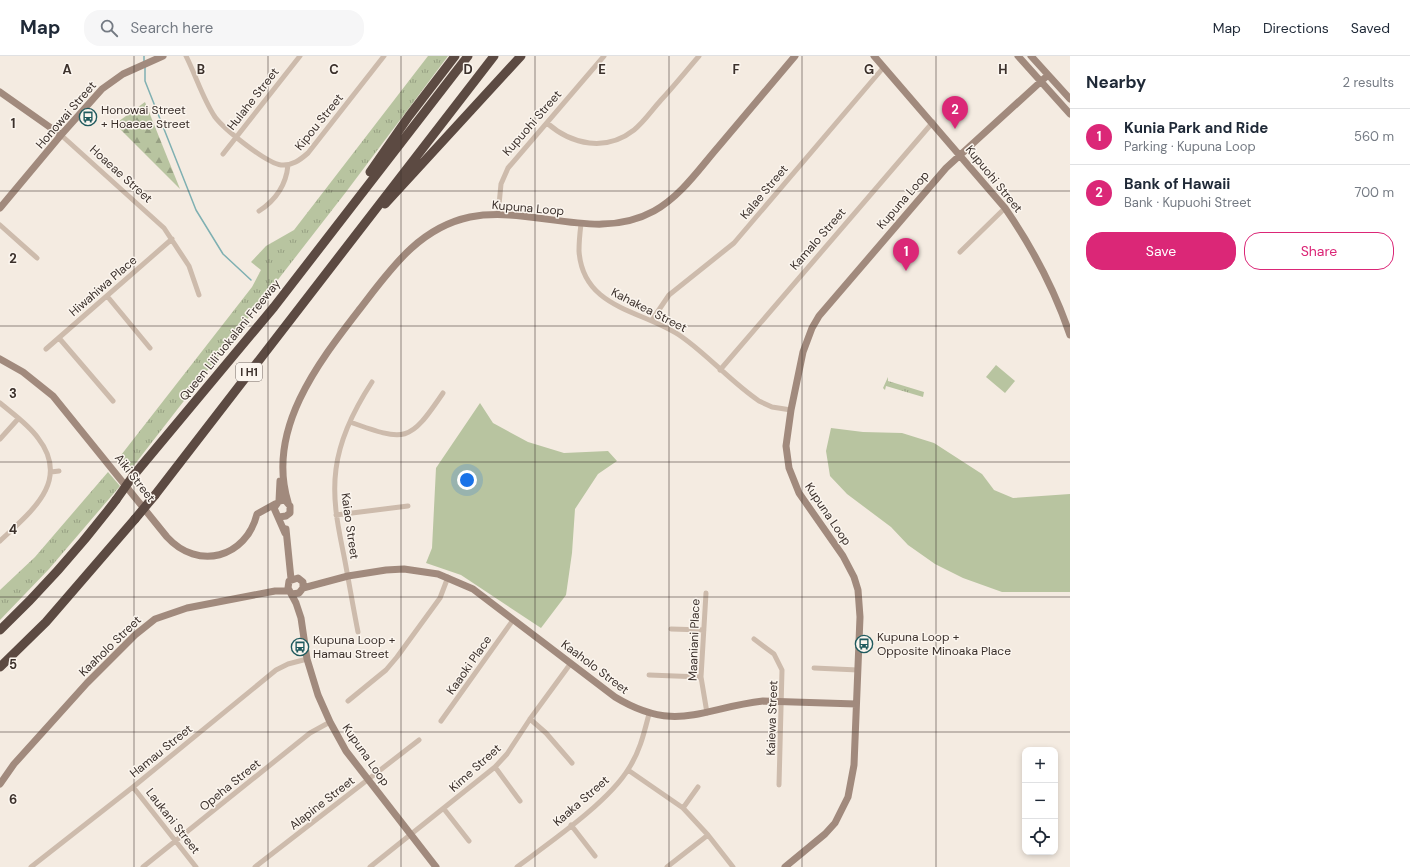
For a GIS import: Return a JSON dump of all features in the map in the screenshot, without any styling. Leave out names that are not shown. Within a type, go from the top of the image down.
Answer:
[{"type":"highway","points":[[314,254],[410,116],[455,56]]},
{"type":"highway","name":"Queen Liliʻuokalani Freeway","points":[[0,630],[22,610],[86,540],[133,476],[274,306],[468,56]]},
{"type":"highway","name":"I H1","points":[[0,667],[46,622],[155,495],[494,56]]},
{"type":"highway","points":[[344,249],[521,56]]},
{"type":"street","name":"Honowai Street","points":[[0,208],[102,89],[134,68],[163,56]]},
{"type":"street","points":[[186,56],[214,115],[225,127],[273,163],[288,165],[283,187],[270,203],[258,211]]},
{"type":"street","name":"Hulahe Street","points":[[223,154],[300,56]]},
{"type":"street","name":"Kipou Street","points":[[288,165],[301,159],[308,153],[384,56]]},
{"type":"street","name":"Kupuohi Street","points":[[498,215],[499,193],[504,176],[514,161],[604,56]]},
{"type":"street","points":[[547,123],[565,136],[591,144],[605,143],[619,139],[641,123],[699,56]]},
{"type":"street","name":"Kupuna Loop","points":[[436,867],[346,751],[330,722],[318,695],[307,659],[296,586],[288,558],[289,554],[285,533],[277,502],[280,474],[282,471],[288,430],[300,399],[315,369],[395,263],[421,238],[436,229],[471,217],[498,215],[581,224],[606,224],[623,222],[654,211],[681,191],[795,56]]},
{"type":"street","name":"Kupuohi Street","points":[[874,56],[933,122],[1006,208],[1016,223],[1051,288],[1070,335]]},
{"type":"street","points":[[1018,56],[1070,114]]},
{"type":"street","points":[[1031,56],[1070,99]]},
{"type":"street","name":"Kalae Street","points":[[652,320],[669,295],[734,243],[884,68]]},
{"type":"street","name":"Kupuna Loop","points":[[785,867],[825,834],[842,810],[848,797],[854,765],[860,617],[858,590],[849,565],[806,504],[793,479],[787,459],[786,446],[791,410],[803,352],[812,328],[819,316],[927,189],[960,154],[1048,75]]},
{"type":"street","name":"Hoaeae Street","points":[[0,92],[61,135],[154,218],[172,239],[188,266],[199,295]]},
{"type":"street","name":"Kamalo Street","points":[[720,370],[933,122]]},
{"type":"street","points":[[960,252],[1006,208]]},
{"type":"street","name":"Kahakea Street","points":[[581,224],[579,250],[581,260],[584,270],[600,296],[617,307],[652,320],[681,337],[759,401],[772,407],[791,410]]},
{"type":"street","points":[[0,225],[37,258]]},
{"type":"street","name":"Hiwahiwa Place","points":[[46,349],[172,239]]},
{"type":"street","points":[[107,296],[150,348]]},
{"type":"street","points":[[59,338],[113,401]]},
{"type":"street","name":"Aiki Street","points":[[0,359],[23,372],[53,396],[167,537],[187,553],[206,556],[230,551],[248,536],[255,524],[256,517]]},
{"type":"street","name":"Kaiao Street","points":[[358,632],[336,515],[334,491],[336,468],[341,444],[355,410],[372,382]]},
{"type":"street","points":[[350,422],[387,436],[404,434],[414,430],[422,423],[443,393]]},
{"type":"street","points":[[0,403],[39,438],[49,459],[51,472],[49,484],[38,503],[0,541]]},
{"type":"street","points":[[0,439],[18,419]]},
{"type":"street","points":[[51,472],[59,471]]},
{"type":"street","name":"Kupuna Loop","points":[[280,515],[290,511],[282,471]]},
{"type":"street","points":[[256,517],[261,510],[277,502],[284,500],[288,502]]},
{"type":"street","points":[[336,515],[408,506]]},
{"type":"street","points":[[256,517],[266,513],[280,515]]},
{"type":"street","name":"Kaaholo Street","points":[[0,784],[14,764],[87,683],[135,635],[155,619],[187,608],[348,576],[386,570],[404,569],[438,574],[473,589],[616,697],[649,714],[681,717],[748,703],[783,701],[856,704]]},
{"type":"street","points":[[348,701],[386,670],[397,657],[440,598],[448,577]]},
{"type":"street","name":"Maaniani Place","points":[[706,592],[701,677],[703,697],[707,712]]},
{"type":"street","name":"Kaaoki Place","points":[[441,721],[513,620]]},
{"type":"street","points":[[671,629],[704,630]]},
{"type":"street","name":"Kaiewa Street","points":[[754,639],[770,650],[780,664],[783,676],[779,785]]},
{"type":"street","name":"Hamau Street","points":[[31,867],[133,787],[276,670],[288,664],[307,659]]},
{"type":"street","name":"Kime Street","points":[[370,867],[495,767],[507,754],[530,719],[571,663]]},
{"type":"street","points":[[814,668],[858,670]]},
{"type":"street","points":[[649,675],[701,677]]},
{"type":"street","name":"Kaaka Street","points":[[519,866],[599,802],[628,770],[641,744],[649,714]]},
{"type":"street","points":[[530,719],[551,737],[572,763]]},
{"type":"street","name":"Opeha Street","points":[[143,867],[310,733],[330,722]]},
{"type":"street","name":"Alapine Street","points":[[255,867],[419,740]]},
{"type":"street","points":[[495,767],[520,801]]},
{"type":"street","points":[[628,770],[683,808],[708,835],[733,867]]},
{"type":"street","name":"Laukani Street","points":[[133,787],[196,867]]},
{"type":"street","points":[[683,808],[698,787]]},
{"type":"street","points":[[444,809],[469,841]]},
{"type":"street","points":[[571,825],[595,856]]},
{"type":"street","points":[[667,867],[708,835]]},
{"type":"green space","points":[[428,56],[448,56],[346,192],[128,473],[118,459],[252,287],[261,270],[251,262],[266,246],[294,230]]},
{"type":"green space","points":[[145,102],[180,189],[115,124]]},
{"type":"green space","points":[[996,365],[1015,381],[1005,393],[986,377]]},
{"type":"green space","points":[[888,377],[888,381],[924,392],[923,397],[886,386],[885,390],[883,388]]},
{"type":"green space","points":[[480,403],[493,423],[528,442],[564,453],[608,451],[617,461],[598,474],[575,509],[572,553],[566,595],[541,628],[461,575],[426,563],[432,548],[436,468]]},
{"type":"green space","points":[[831,428],[863,432],[902,433],[934,443],[982,474],[994,490],[1013,498],[1070,494],[1070,592],[1002,592],[963,578],[935,564],[908,545],[891,527],[847,494],[830,476],[826,451]]},
{"type":"green space","points":[[108,472],[120,486],[49,569],[0,620],[0,590],[35,557]]},
{"type":"waterway","points":[[144,56],[144,61]]},
{"type":"waterway","points":[[145,67],[145,81],[196,210],[223,254],[251,280]]},
{"type":"place","name":"Honowai Street + Hoaeae Street","points":[[88,117]]},
{"type":"place","name":"Bank of Hawaii","points":[[955,129]]},
{"type":"place","name":"Kunia Park and Ride","points":[[906,271]]},
{"type":"place","name":"Kupuna Loop + Opposite Minoaka Place","points":[[864,644]]},
{"type":"place","name":"Kupuna Loop + Hamau Street","points":[[300,647]]}]
